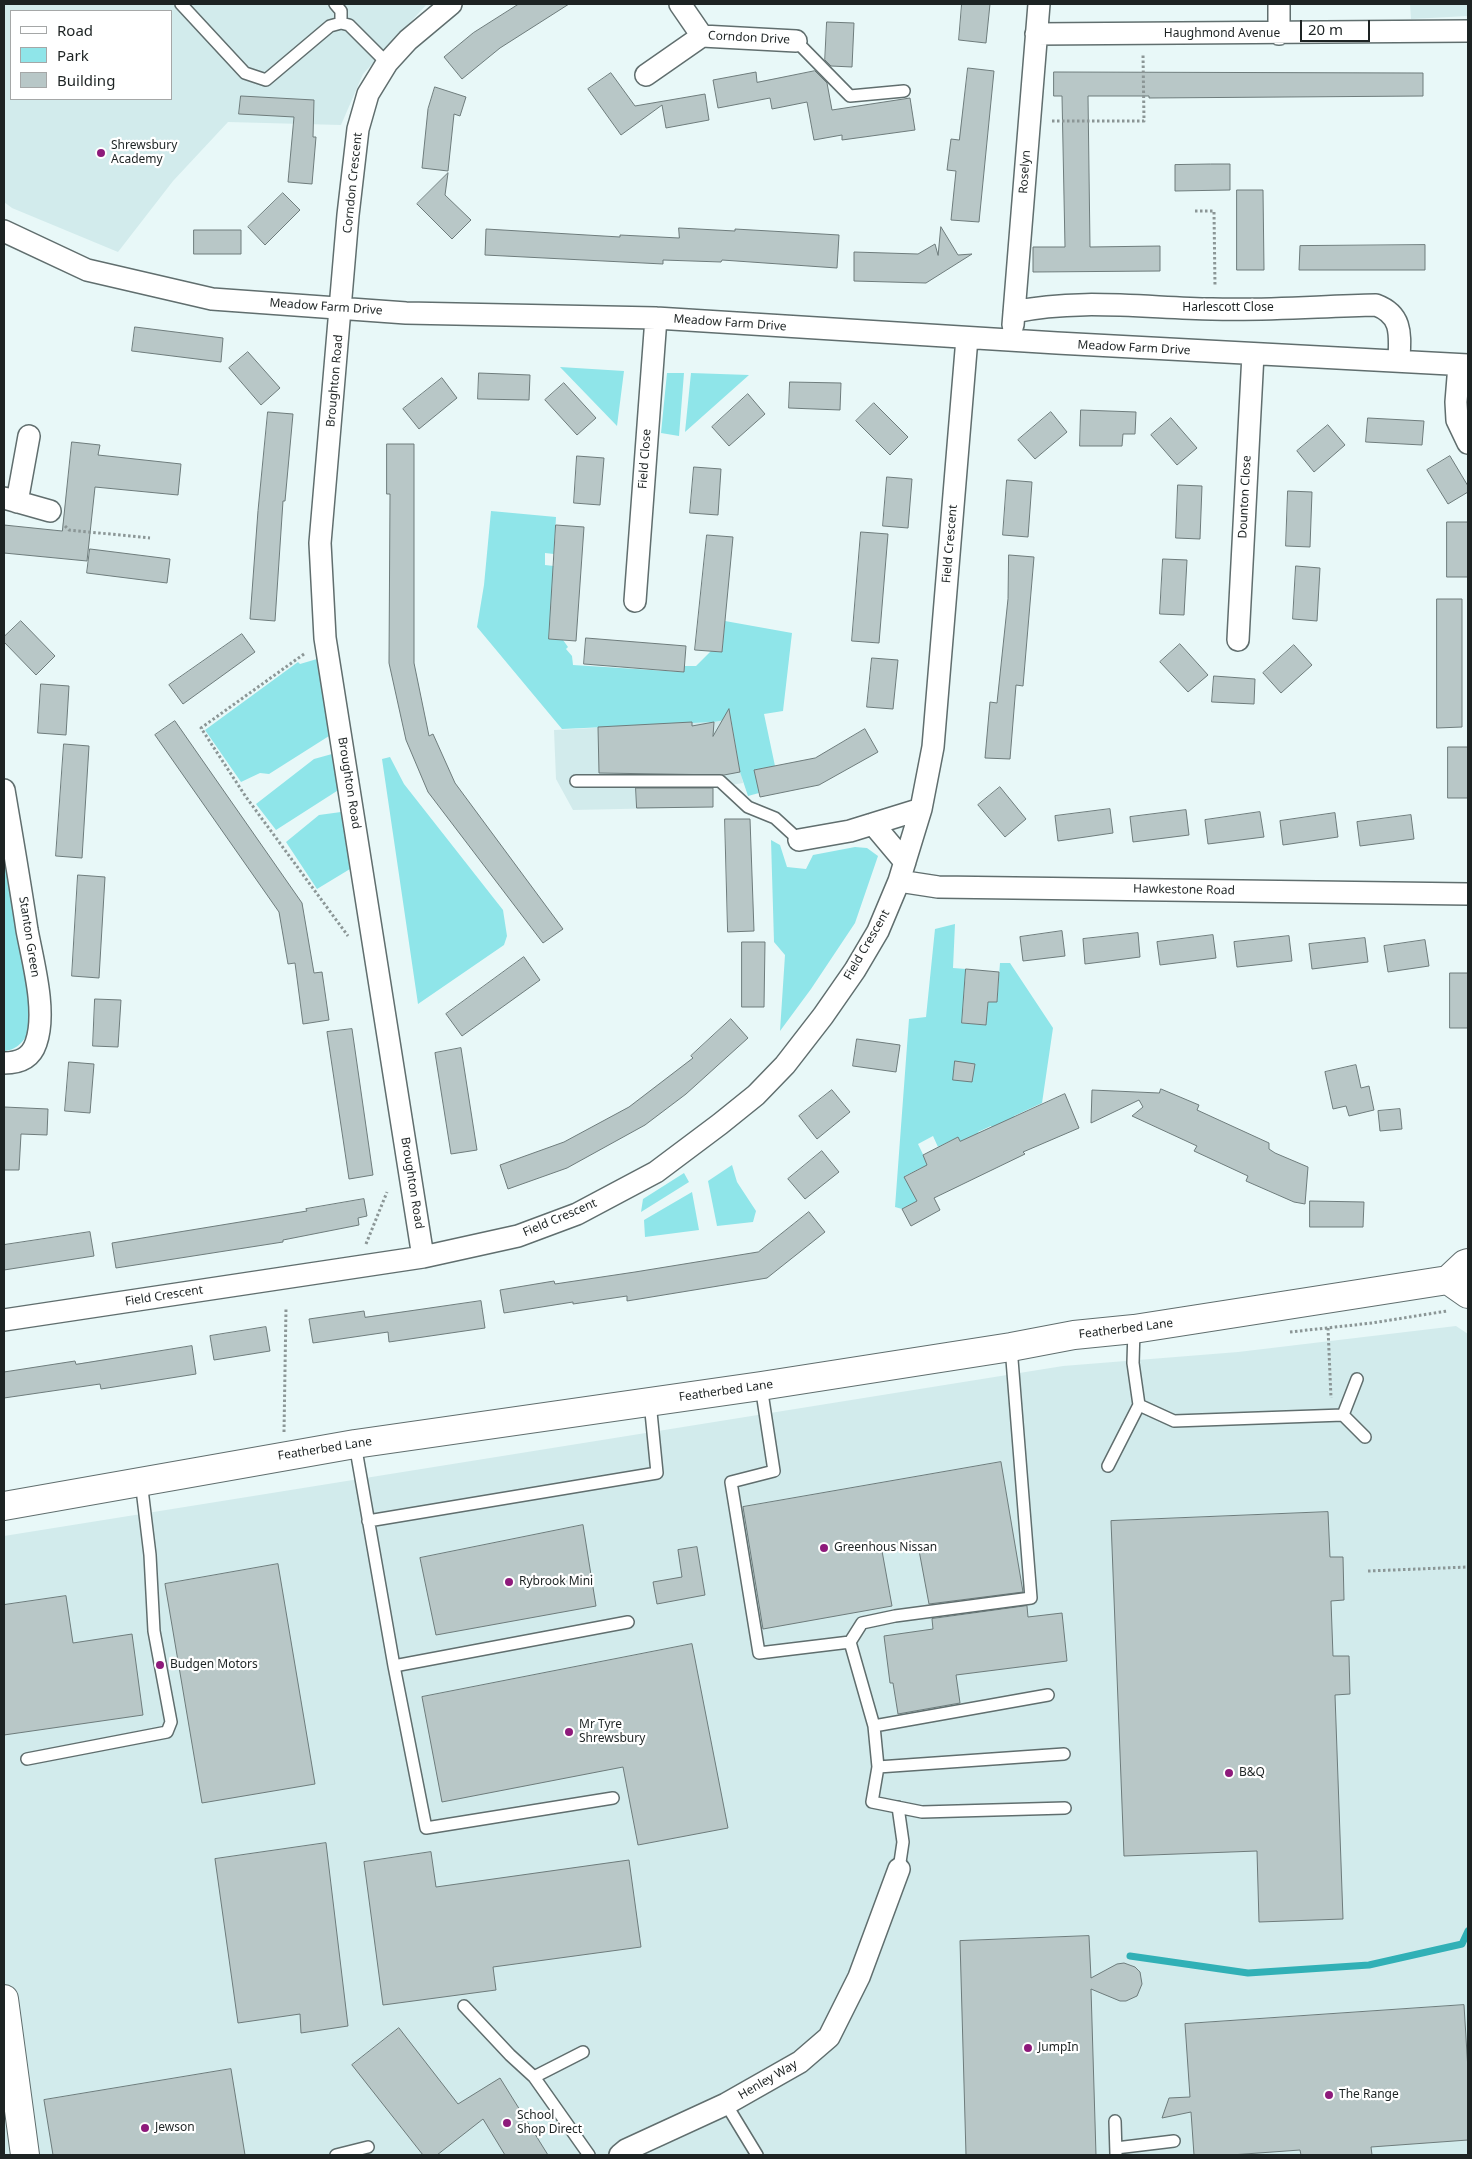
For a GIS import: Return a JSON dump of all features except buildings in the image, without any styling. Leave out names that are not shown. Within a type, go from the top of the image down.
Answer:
[{"type":"street","name":"Corndon Crescent","points":[[341,307],[348,214],[358,129],[368,94],[387,63],[408,40],[451,4]]},
{"type":"street","name":"Corndon Drive","points":[[680,4],[702,36]]},
{"type":"street","name":"Roselyn","points":[[1012,341],[1039,4]]},
{"type":"street","points":[[1279,4],[1279,34]]},
{"type":"street","name":"Haughmond Avenue","points":[[1036,34],[1279,34],[1468,31]]},
{"type":"street","name":"Corndon Drive","points":[[646,75],[702,36],[796,41]]},
{"type":"street","name":"Meadow Farm Drive","points":[[4,231],[87,270],[212,299],[406,313],[656,318],[1012,341],[1399,360],[1464,365]]},
{"type":"street","name":"Harlescott Close","points":[[1014,312],[1036,307],[1098,305],[1215,309],[1376,305],[1387,309],[1395,318],[1400,331],[1399,360]]},
{"type":"street","name":"Broughton Road","points":[[341,307],[320,543],[325,638],[423,1257]]},
{"type":"street","name":"Field Close","points":[[635,601],[656,318]]},
{"type":"street","name":"Field Crescent","points":[[4,1320],[423,1257],[518,1236],[577,1214],[656,1172],[756,1095],[785,1065],[823,1016],[878,931],[902,872],[921,810],[933,747],[968,338]]},
{"type":"street","name":"Dounton Close","points":[[1238,640],[1253,354]]},
{"type":"street","points":[[1464,365],[1456,402],[1457,420],[1468,442]]},
{"type":"street","points":[[29,436],[10,500],[50,511]]},
{"type":"street","name":"Stanton Green","points":[[4,790],[35,974],[40,1028],[36,1044],[29,1056],[20,1061],[4,1063]]},
{"type":"street","points":[[799,840],[850,831],[921,810]]},
{"type":"street","points":[[873,824],[902,872]]},
{"type":"street","name":"Hawkestone Road","points":[[902,872],[938,887],[1468,894]]},
{"type":"street","name":"Featherbed Lane","points":[[4,1506],[355,1444],[761,1386],[1010,1347],[1074,1335],[1134,1329],[1464,1285]]},
{"type":"street","name":"Henley Way","points":[[620,2155],[626,2150],[726,2104],[800,2062],[829,2037],[859,1977],[899,1869]]},
{"type":"street","points":[[4,1999],[25,2155]]},
{"type":"lane","points":[[181,4],[245,73],[266,80],[330,26],[341,22],[349,25],[387,63]]},
{"type":"lane","points":[[335,4],[341,11],[341,22]]},
{"type":"lane","points":[[796,41],[850,96],[904,91]]},
{"type":"lane","points":[[576,780],[720,781],[748,807],[775,818],[799,840]]},
{"type":"lane","points":[[1108,1466],[1139,1405],[1133,1363],[1134,1329]]},
{"type":"lane","points":[[1010,1347],[1031,1598],[895,1616],[862,1623],[850,1642],[874,1726],[878,1767],[872,1802],[922,1812],[1065,1808]]},
{"type":"lane","points":[[1343,1415],[1357,1379]]},
{"type":"lane","points":[[761,1386],[774,1471],[731,1482],[759,1653],[850,1642]]},
{"type":"lane","points":[[368,1521],[657,1473],[650,1402]]},
{"type":"lane","points":[[1139,1405],[1174,1421],[1343,1415],[1365,1437]]},
{"type":"lane","points":[[355,1444],[394,1666],[426,1828],[614,1798]]},
{"type":"lane","points":[[27,1759],[167,1732],[171,1722],[154,1631],[150,1555],[140,1481]]},
{"type":"lane","points":[[394,1666],[628,1622]]},
{"type":"lane","points":[[874,1726],[1048,1695]]},
{"type":"lane","points":[[878,1767],[1064,1754]]},
{"type":"lane","points":[[898,1808],[903,1842],[899,1869]]},
{"type":"lane","points":[[464,2006],[510,2056],[534,2076],[589,2155]]},
{"type":"lane","points":[[534,2076],[583,2052]]},
{"type":"lane","points":[[726,2104],[757,2155]]},
{"type":"lane","points":[[1115,2121],[1116,2151],[1174,2141]]},
{"type":"lane","points":[[336,2155],[368,2146]]},
{"type":"path","points":[[1029,120],[1144,121],[1142,34]]},
{"type":"path","points":[[1195,211],[1214,211],[1215,309]]},
{"type":"path","points":[[50,511],[69,530],[150,538]]},
{"type":"path","points":[[304,654],[201,728],[246,797],[348,936]]},
{"type":"path","points":[[364,1250],[387,1192]]},
{"type":"path","points":[[286,1308],[284,1430],[289,1455]]},
{"type":"path","points":[[1328,1328],[1331,1416]]},
{"type":"path","points":[[1368,1571],[1468,1567]]},
{"type":"shaded area","name":"Shrewsbury Academy","points":[[4,4],[427,4],[363,74],[341,125],[228,122],[173,181],[118,252],[12,208],[4,202]]},
{"type":"shaded area","points":[[1410,4],[1468,4],[1468,16],[1411,19]]},
{"type":"shaded area","points":[[731,719],[743,783],[713,788],[713,807],[573,810],[556,779],[554,730],[714,722]]},
{"type":"shaded area","points":[[1456,1326],[1468,1334],[1468,2155],[4,2155],[4,1536],[1063,1366],[1238,1352]]},
{"type":"green space","points":[[560,367],[624,371],[617,426]]},
{"type":"green space","points":[[667,373],[684,373],[679,436],[661,433]]},
{"type":"green space","points":[[691,373],[749,375],[685,432]]},
{"type":"green space","points":[[491,511],[556,517],[554,554],[545,553],[545,565],[554,566],[549,638],[563,640],[568,647],[566,649],[572,656],[573,665],[683,672],[684,666],[696,666],[711,651],[722,652],[725,621],[792,633],[783,711],[764,714],[775,766],[755,770],[759,793],[748,796],[740,772],[731,719],[714,722],[562,729],[477,627],[484,585]]},
{"type":"green space","points":[[317,659],[329,736],[269,774],[260,773],[241,782],[205,730],[298,662],[300,664]]},
{"type":"green space","points":[[332,754],[340,789],[276,830],[256,804],[314,759]]},
{"type":"green space","points":[[390,757],[404,784],[503,910],[507,936],[504,945],[418,1004],[382,759]]},
{"type":"green space","points":[[341,812],[350,869],[317,889],[286,842],[319,815]]},
{"type":"green space","points":[[771,840],[780,845],[787,867],[806,869],[813,855],[855,847],[867,848],[878,856],[855,923],[811,989],[780,1031],[785,955],[774,942]]},
{"type":"green space","points":[[4,846],[33,1024],[19,1045],[4,1051]]},
{"type":"green space","points":[[955,924],[953,968],[966,969],[962,1023],[986,1025],[988,1002],[997,1002],[1000,963],[1010,963],[1053,1028],[1042,1103],[1014,1116],[1019,1131],[998,1141],[991,1126],[978,1132],[984,1147],[966,1153],[958,1137],[938,1147],[933,1136],[918,1144],[931,1171],[925,1174],[921,1168],[905,1176],[917,1201],[902,1209],[895,1207],[909,1019],[926,1017],[935,929]]},
{"type":"green space","points":[[732,1165],[737,1182],[756,1211],[753,1222],[717,1226],[708,1181]]},
{"type":"green space","points":[[684,1173],[689,1182],[641,1212],[643,1199]]},
{"type":"green space","points":[[692,1192],[699,1230],[645,1237],[644,1220]]},
{"type":"waterway","points":[[1130,1956],[1248,1973],[1369,1965],[1462,1944],[1468,1931]]},
{"type":"place","name":"Shrewsbury Academy","points":[[101,153]]},
{"type":"place","name":"Greenhous Nissan","points":[[824,1548]]},
{"type":"place","name":"Rybrook Mini","points":[[509,1582]]},
{"type":"place","name":"Budgen Motors","points":[[160,1665]]},
{"type":"place","name":"Mr Tyre Shrewsbury","points":[[569,1732]]},
{"type":"place","name":"B&Q","points":[[1229,1773]]},
{"type":"place","name":"JumpIn","points":[[1028,2048]]},
{"type":"place","name":"The Range","points":[[1329,2095]]},
{"type":"place","name":"School Shop Direct","points":[[507,2123]]},
{"type":"place","name":"Jewson","points":[[145,2128]]}]
